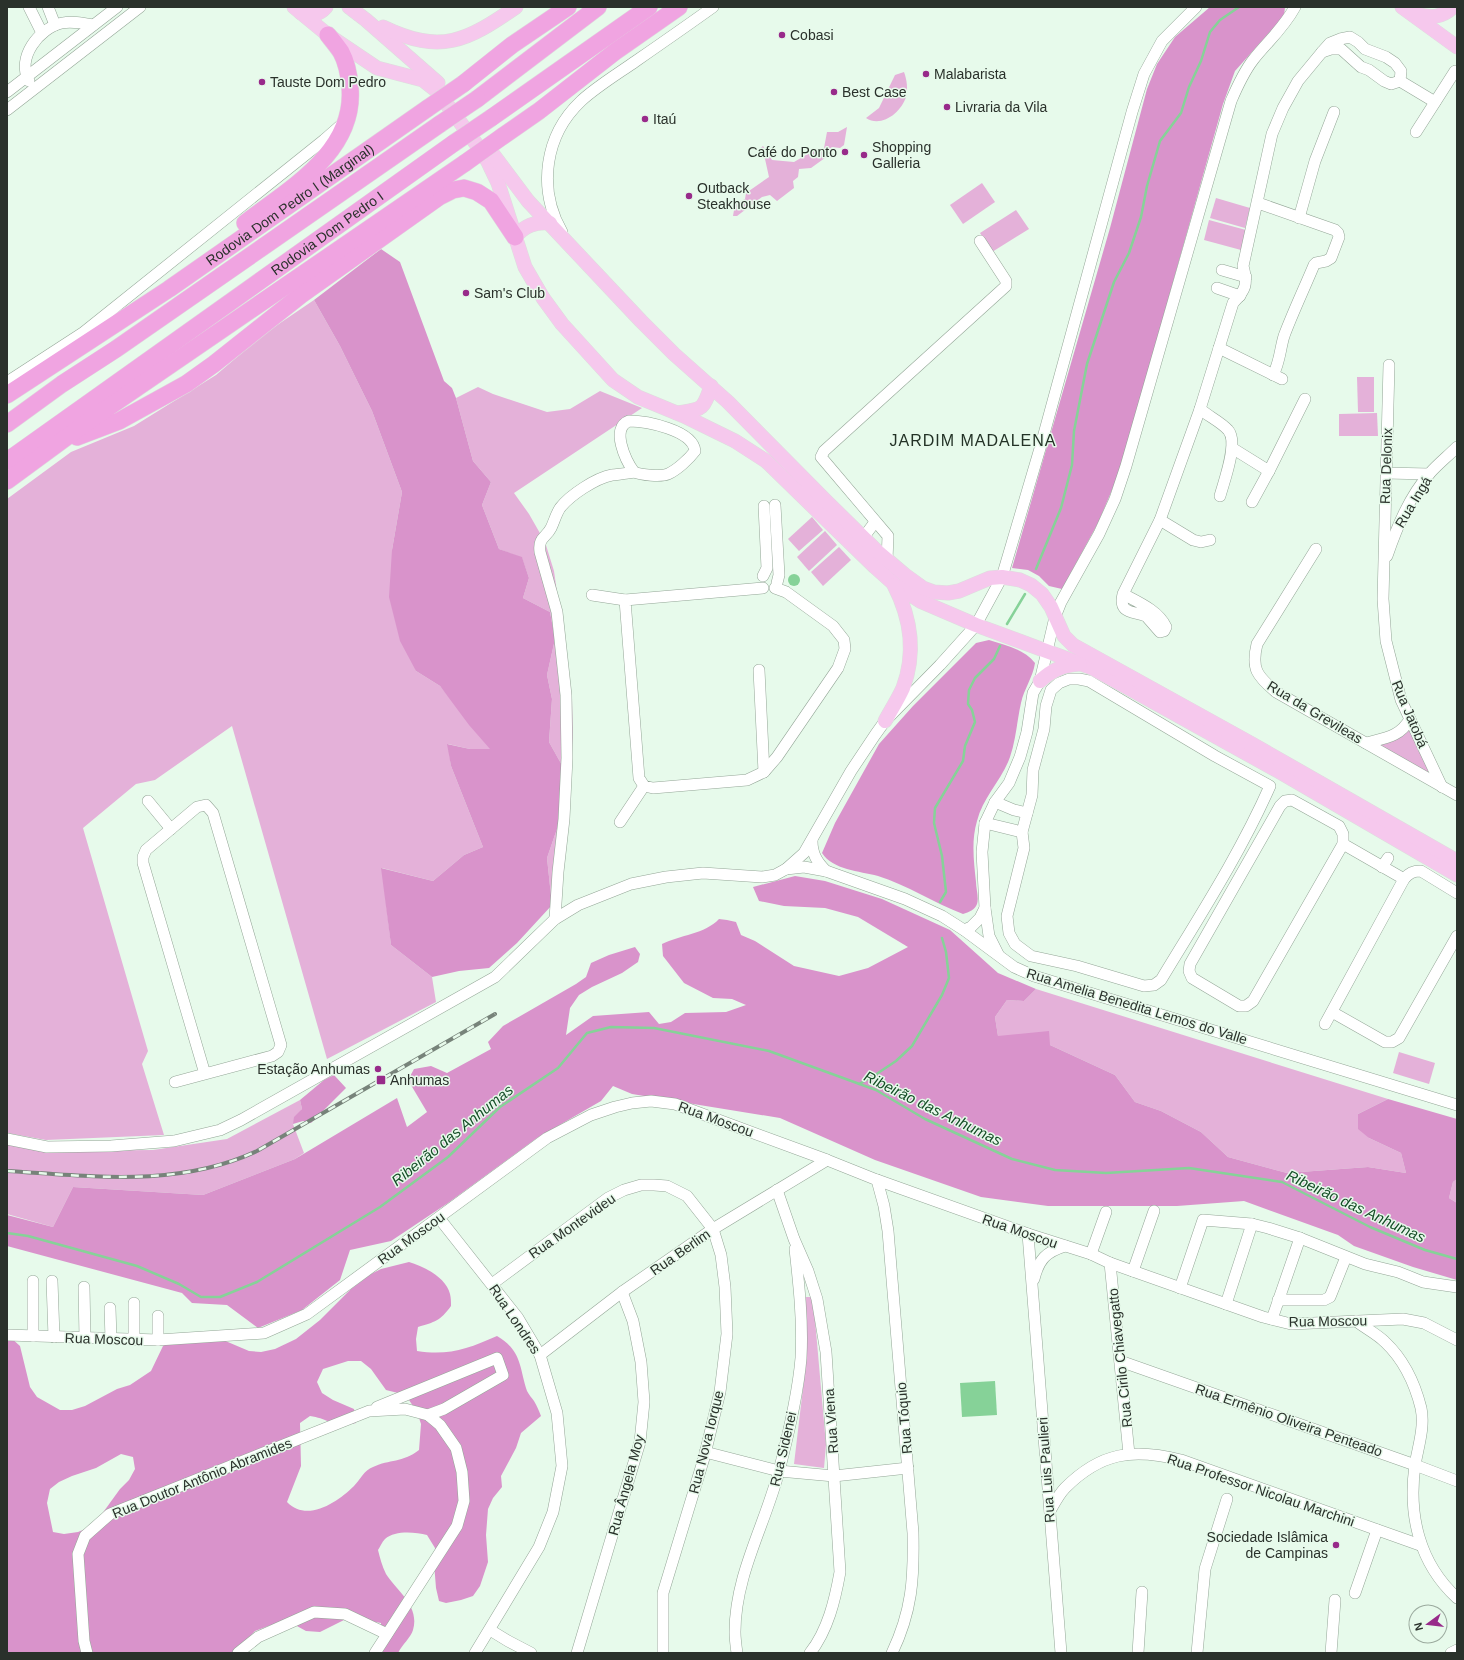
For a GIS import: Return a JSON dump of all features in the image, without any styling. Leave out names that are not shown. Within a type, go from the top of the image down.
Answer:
[{"type":"highway","points":[[512,45],[554,7]]},
{"type":"highway","name":"Rodovia Dom Pedro I (Marginal)","points":[[7,394],[169,290],[463,84],[512,45],[568,7]]},
{"type":"highway","name":"Rodovia Dom Pedro I","points":[[7,424],[62,384],[116,349],[477,99],[598,7]]},
{"type":"highway","name":"Rodovia Dom Pedro I","points":[[7,461],[454,143],[649,7]]},
{"type":"highway","name":"Rodovia Dom Pedro I","points":[[7,481],[90,420],[466,163],[539,111],[616,51],[680,7]]},
{"type":"highway","points":[[118,323],[172,279],[301,181],[325,158],[336,144],[345,129],[349,117],[351,97],[349,74],[341,53],[328,35]]},
{"type":"highway","points":[[58,445],[118,421],[141,410],[186,384],[214,364],[301,295],[439,197],[453,190],[464,188],[477,192],[491,201],[515,237]]},
{"type":"highway","points":[[7,421],[36,403]]},
{"type":"main road","points":[[298,10],[312,15],[320,13],[326,7]]},
{"type":"main road","points":[[349,7],[416,63],[446,92],[518,188],[568,243],[674,354],[711,386],[863,538],[887,560],[923,588],[934,592],[948,593],[959,591],[984,579],[1002,576],[1020,580],[1031,585],[1042,594],[1056,617],[1064,636],[1073,645],[1252,744],[1457,861]]},
{"type":"main road","points":[[366,20],[401,36],[420,42],[437,42],[456,40],[474,34],[516,7]]},
{"type":"main road","points":[[1406,10],[1432,17],[1442,15],[1453,7]]},
{"type":"main road","points":[[298,10],[328,35],[378,68],[422,80],[437,91],[460,120],[488,162],[498,183],[525,267],[543,298],[562,324],[613,380],[638,397],[680,414],[735,441],[766,461],[894,584],[920,601],[976,625],[1092,668],[1278,771],[1457,875]]},
{"type":"main road","points":[[1406,10],[1457,47]]},
{"type":"main road","points":[[515,237],[524,228],[531,224],[550,223]]},
{"type":"main road","points":[[680,414],[699,410],[704,406],[711,386]]},
{"type":"main road","points":[[885,721],[903,688],[910,659],[910,630],[907,615],[894,584]]},
{"type":"main road","points":[[1040,681],[1049,673],[1060,667],[1081,664]]},
{"type":"street","points":[[29,7],[42,33]]},
{"type":"street","points":[[48,7],[55,26]]},
{"type":"street","points":[[7,92],[117,7]]},
{"type":"street","points":[[7,110],[140,7]]},
{"type":"street","points":[[568,243],[552,211],[548,193],[547,176],[552,144],[560,127],[570,112],[582,100],[714,7]]},
{"type":"street","points":[[7,1139],[47,1147],[111,1146],[174,1142],[220,1130],[248,1116],[495,977],[528,947],[555,919],[578,905],[631,884],[659,878],[703,873],[762,877],[775,875],[786,869],[804,853],[851,771],[885,721],[940,665],[976,625],[1002,576],[1041,444],[1132,112],[1144,74],[1162,41],[1196,7]]},
{"type":"street","points":[[999,956],[990,936],[985,908],[982,852],[985,823],[996,802],[1009,783],[1020,757],[1027,732],[1034,694],[1040,681],[1046,650],[1061,602],[1099,534],[1115,499],[1126,466],[1231,101],[1240,79],[1252,61],[1282,29],[1295,7]]},
{"type":"street","points":[[34,89],[26,77],[25,70],[27,56],[33,43],[42,33],[55,26],[69,22],[93,25]]},
{"type":"street","points":[[1123,594],[1160,520],[1200,410],[1233,303],[1246,287],[1246,277],[1243,266],[1272,134],[1283,108],[1298,81],[1330,43],[1340,39],[1350,37],[1365,49],[1386,57],[1395,63],[1401,71],[1400,81]]},
{"type":"street","points":[[1322,52],[1331,49],[1340,49],[1357,64],[1369,70],[1384,81],[1391,84],[1400,81],[1435,102]]},
{"type":"street","points":[[1416,132],[1455,71]]},
{"type":"street","points":[[1300,218],[1315,161],[1334,112]]},
{"type":"street","points":[[7,382],[84,332],[324,140],[349,117]]},
{"type":"street","points":[[1219,348],[1278,377],[1276,368],[1289,322],[1314,265],[1331,258],[1339,237],[1335,230],[1258,203]]},
{"type":"street","points":[[887,560],[888,536],[821,457],[824,451],[1006,286],[1006,281],[980,241]]},
{"type":"street","points":[[1222,270],[1246,277]]},
{"type":"street","points":[[1216,288],[1240,296]]},
{"type":"street","name":"Rua Delonix","points":[[1383,566],[1389,365]]},
{"type":"street","points":[[1252,502],[1305,399]]},
{"type":"street","points":[[1200,410],[1228,429],[1232,436],[1232,448],[1220,496]]},
{"type":"street","points":[[675,431],[680,414]]},
{"type":"street","points":[[555,919],[568,758],[566,695],[557,612],[540,552],[540,542],[550,529],[560,508],[593,482],[611,475],[634,472],[641,475],[669,474],[692,456],[695,451],[692,444],[675,431],[633,421],[624,423],[620,428],[620,436],[625,458],[634,472]]},
{"type":"street","name":"Rua Ingá","points":[[1383,566],[1396,530],[1412,499],[1429,474],[1457,447]]},
{"type":"street","points":[[1232,448],[1269,471]]},
{"type":"street","points":[[1386,472],[1429,474]]},
{"type":"street","points":[[592,595],[625,600],[762,588],[769,590],[776,585],[779,575],[775,505]]},
{"type":"street","points":[[762,588],[760,581],[767,568],[764,506]]},
{"type":"street","points":[[1160,520],[1193,540],[1200,542],[1210,540]]},
{"type":"street","points":[[863,538],[875,522]]},
{"type":"street","name":"Rua da Grevileas","points":[[1316,549],[1257,644],[1254,658],[1256,671],[1263,681],[1276,692],[1457,795]]},
{"type":"street","name":"Rua Jatobá","points":[[1383,566],[1382,599],[1386,641],[1401,700],[1442,787]]},
{"type":"street","points":[[763,576],[766,574],[772,574],[776,578],[776,585]]},
{"type":"street","points":[[625,600],[639,778],[644,786],[653,788],[747,780],[764,772],[778,757],[838,668],[845,650],[844,640],[833,626],[776,585]]},
{"type":"street","points":[[759,670],[764,772]]},
{"type":"street","points":[[1270,786],[1208,752],[1089,681],[1069,679],[1059,683],[1051,690],[1046,706],[1044,730],[1033,770],[1032,795],[1022,832],[1024,848],[1007,922],[1008,933],[1015,944],[1031,956],[1042,960],[1077,966],[1144,986],[1154,985],[1161,980],[1249,830],[1278,771]]},
{"type":"street","points":[[1366,743],[1394,735],[1404,729],[1410,719]]},
{"type":"street","points":[[620,822],[644,786]]},
{"type":"street","points":[[1292,800],[1339,826],[1343,834],[1343,844],[1253,1001],[1246,1006],[1239,1006],[1192,978],[1189,971],[1190,964],[1276,812],[1285,801],[1292,800]]},
{"type":"street","points":[[148,801],[171,829]]},
{"type":"street","points":[[996,802],[1014,810],[1027,813]]},
{"type":"street","points":[[175,1082],[205,1074],[272,1056],[278,1052],[281,1045],[213,813],[206,805],[197,807],[146,850],[143,857],[143,863],[205,1074]]},
{"type":"street","points":[[985,823],[1022,832]]},
{"type":"street","points":[[812,841],[812,850],[817,861],[826,871]]},
{"type":"street","points":[[1343,844],[1385,862],[1404,879]]},
{"type":"street","name":"Rua Amelia Benedita Lemos do Valle","points":[[786,869],[804,867],[826,871],[905,899],[942,916],[964,930],[1014,967],[1034,976],[1457,1105]]},
{"type":"street","points":[[1325,1024],[1408,874],[1415,871],[1421,871],[1457,893]]},
{"type":"street","points":[[964,930],[971,927],[980,918],[985,908]]},
{"type":"street","points":[[1332,1012],[1385,1042],[1392,1042],[1399,1038],[1457,936]]},
{"type":"street","name":"Rua Moscou","points":[[7,1335],[158,1340],[264,1333],[307,1314],[547,1138],[591,1115],[632,1103],[651,1101],[675,1104],[877,1180],[1028,1234],[1091,1254],[1110,1263],[1180,1288],[1272,1319],[1291,1324],[1403,1319],[1424,1323],[1457,1340]]},
{"type":"street","name":"Rua Berlim","points":[[540,1355],[622,1292],[713,1229],[827,1160]]},
{"type":"street","name":"Rua Tóquio","points":[[877,1180],[884,1206],[888,1231],[914,1533],[914,1570],[909,1608],[902,1632],[892,1653]]},
{"type":"street","name":"Rua Montevideu","points":[[492,1284],[608,1198],[624,1190],[641,1185],[667,1186],[687,1196],[713,1229]]},
{"type":"street","name":"Rua Viena","points":[[777,1190],[794,1239],[803,1272],[814,1289],[826,1352],[840,1572],[836,1594],[828,1622],[810,1653]]},
{"type":"street","points":[[1133,1271],[1154,1211]]},
{"type":"street","points":[[1091,1254],[1106,1212]]},
{"type":"street","name":"Rua Londres","points":[[438,1218],[518,1318],[540,1355],[557,1413],[562,1466],[554,1512],[539,1547],[475,1653]]},
{"type":"street","points":[[1180,1288],[1203,1220],[1252,1224],[1300,1238],[1365,1264],[1398,1272],[1423,1282],[1457,1287]]},
{"type":"street","points":[[1226,1304],[1252,1224]]},
{"type":"street","name":"Rua Nova Iorque","points":[[663,1653],[663,1593],[705,1452],[720,1392],[727,1334],[725,1287],[721,1255],[713,1229]]},
{"type":"street","name":"Rua Luis Paulieri","points":[[1028,1234],[1061,1653]]},
{"type":"street","points":[[1272,1319],[1300,1238]]},
{"type":"street","name":"Rua Luis Paulieri","points":[[1032,1287],[1037,1268],[1045,1256],[1052,1250],[1065,1246]]},
{"type":"street","points":[[1278,1300],[1324,1300],[1330,1296],[1346,1257]]},
{"type":"street","name":"Rua Cirilo Chiavegatto","points":[[1110,1263],[1129,1454]]},
{"type":"street","name":"Rua Sidenei","points":[[737,1653],[735,1632],[739,1593],[749,1556],[770,1504],[793,1408],[800,1359],[800,1292],[803,1272]]},
{"type":"street","points":[[52,1281],[54,1337]]},
{"type":"street","points":[[33,1282],[33,1336]]},
{"type":"street","points":[[84,1287],[85,1338]]},
{"type":"street","points":[[800,1292],[814,1289]]},
{"type":"street","name":"Rua Ângela Moy","points":[[577,1653],[640,1442],[644,1402],[641,1362],[633,1321],[622,1292]]},
{"type":"street","points":[[134,1303],[134,1340]]},
{"type":"street","points":[[110,1308],[111,1339]]},
{"type":"street","points":[[158,1316],[158,1340]]},
{"type":"street","points":[[1356,1321],[1385,1341],[1401,1361],[1412,1384],[1421,1409],[1421,1436],[1415,1464],[1413,1489],[1414,1515],[1420,1545],[1431,1567],[1448,1590],[1457,1598]]},
{"type":"street","name":"Rua Doutor Antônio Abramides","points":[[87,1653],[84,1640],[78,1554],[84,1536],[110,1514],[369,1411],[497,1358],[503,1375],[444,1409],[428,1415]]},
{"type":"street","name":"Rua Ermênio Oliveira Penteado","points":[[1120,1361],[1415,1464],[1457,1481]]},
{"type":"street","name":"Rua Doutor Antônio Abramides","points":[[369,1411],[405,1409],[428,1415],[440,1425],[456,1448],[462,1472],[464,1501],[457,1526],[376,1653]]},
{"type":"street","points":[[705,1452],[779,1471],[834,1476],[908,1468]]},
{"type":"street","name":"Rua Professor Nicolau Marchini","points":[[1050,1511],[1064,1489],[1089,1469],[1110,1457],[1129,1454],[1159,1455],[1181,1460],[1420,1545]]},
{"type":"street","points":[[1197,1653],[1205,1569],[1228,1499]]},
{"type":"street","points":[[1355,1593],[1376,1530]]},
{"type":"street","points":[[1138,1653],[1142,1592]]},
{"type":"street","points":[[1331,1653],[1334,1600]]},
{"type":"street","points":[[238,1653],[258,1637],[314,1612],[344,1614],[387,1634]]},
{"type":"street","points":[[490,1630],[531,1653]]},
{"type":"street","points":[[1450,1653],[1457,1650]]},
{"type":"shaded area","points":[[1210,7],[1285,7],[1284,16],[1235,71],[1223,104],[1120,471],[1098,523],[1062,589],[1049,586],[1039,576],[1028,570],[1012,568],[1110,228],[1147,89],[1157,64],[1175,37]]},
{"type":"shaded area","points":[[904,72],[907,84],[907,94],[900,108],[884,120],[872,121],[866,118],[879,108],[895,75]]},
{"type":"shaded area","points":[[847,127],[844,145],[840,148],[832,147],[829,150],[829,155],[811,168],[799,169],[798,177],[793,181],[794,188],[777,201],[770,195],[762,197],[737,216],[733,216],[735,204],[745,199],[746,193],[769,177],[765,159],[758,150],[763,146],[772,160],[794,162],[818,148],[824,148],[827,132],[838,132]]},
{"type":"shaded area","points":[[982,183],[995,202],[963,224],[950,205]]},
{"type":"shaded area","points":[[1216,198],[1250,208],[1245,228],[1210,218]]},
{"type":"shaded area","points":[[1016,210],[1029,229],[992,252],[980,233]]},
{"type":"shaded area","points":[[1209,220],[1246,230],[1241,250],[1204,240]]},
{"type":"shaded area","points":[[381,249],[400,262],[444,381],[452,388],[456,398],[473,461],[491,482],[482,505],[499,549],[522,557],[529,578],[523,598],[550,612],[555,639],[547,675],[552,699],[549,742],[563,767],[559,823],[547,858],[552,905],[517,943],[489,968],[459,971],[432,977],[391,945],[381,868],[433,881],[464,855],[483,847],[451,766],[447,744],[470,749],[490,749],[469,725],[440,686],[416,671],[400,641],[389,597],[392,550],[402,492],[372,411],[340,346],[314,300]]},
{"type":"shaded area","points":[[314,300],[340,346],[372,411],[402,492],[392,550],[416,671],[440,686],[491,749],[470,749],[448,744],[451,766],[483,847],[464,855],[433,881],[382,868],[391,945],[432,977],[436,1002],[327,1059],[232,726],[155,780],[136,784],[83,828],[148,1051],[142,1064],[164,1135],[46,1140],[7,1133],[7,499],[71,452],[134,426],[216,375],[264,334]]},
{"type":"shaded area","points":[[1357,377],[1374,377],[1374,412],[1358,412]]},
{"type":"shaded area","points":[[478,387],[493,394],[547,412],[570,409],[600,391],[642,408],[514,493],[529,514],[545,542],[554,571],[572,698],[573,738],[562,890],[552,905],[547,858],[559,823],[563,767],[549,742],[552,699],[547,675],[555,639],[550,612],[523,598],[529,578],[522,558],[499,549],[482,505],[491,482],[473,461],[456,398]]},
{"type":"shaded area","points":[[1377,413],[1378,436],[1339,436],[1339,414]]},
{"type":"shaded area","points":[[812,517],[823,530],[799,551],[788,539]]},
{"type":"shaded area","points":[[825,531],[837,545],[809,571],[797,557]]},
{"type":"shaded area","points":[[839,547],[851,560],[823,586],[811,572]]},
{"type":"shaded area","points":[[792,574],[796,574],[800,580],[796,586],[792,586],[788,582],[788,578]]},
{"type":"shaded area","points":[[989,640],[1020,651],[1031,658],[1035,663],[1021,703],[1014,744],[1010,757],[1007,765],[988,796],[977,821],[974,836],[974,867],[978,902],[970,912],[963,914],[889,880],[847,869],[833,863],[822,853],[835,823],[879,744],[913,706],[976,643]]},
{"type":"shaded area","points":[[1410,725],[1436,780],[1373,744]]},
{"type":"shaded area","points":[[795,876],[825,881],[882,899],[950,930],[998,973],[1036,989],[1024,1001],[1007,1000],[995,1017],[998,1036],[1049,1031],[1050,1045],[1115,1075],[1135,1102],[1161,1111],[1201,1132],[1228,1157],[1287,1173],[1368,1167],[1406,1173],[1401,1153],[1369,1138],[1358,1129],[1358,1114],[1388,1099],[1457,1119],[1457,1179],[1453,1182],[1449,1198],[1457,1203],[1457,1280],[1413,1267],[1354,1246],[1338,1235],[1244,1201],[1177,1206],[1048,1206],[981,1197],[875,1160],[780,1118],[632,1094],[613,1086],[601,1101],[537,1138],[448,1203],[391,1241],[350,1250],[340,1280],[302,1310],[258,1328],[227,1305],[192,1303],[182,1293],[7,1246],[7,1215],[53,1227],[73,1187],[203,1195],[295,1159],[397,1098],[407,1127],[427,1112],[408,1080],[414,1069],[431,1066],[447,1073],[491,1049],[488,1042],[503,1026],[576,984],[586,977],[591,963],[609,955],[635,947],[640,954],[638,962],[622,973],[592,987],[579,995],[570,1008],[566,1035],[593,1016],[649,1012],[659,1024],[671,1022],[685,1013],[726,1012],[746,1005],[732,999],[713,998],[684,983],[663,956],[662,944],[707,928],[719,919],[736,922],[741,935],[755,941],[794,966],[839,976],[868,968],[908,947],[858,917],[825,908],[784,906],[759,901],[753,887]]},
{"type":"shaded area","points":[[1036,989],[1388,1099],[1358,1114],[1369,1138],[1401,1153],[1406,1173],[1368,1167],[1287,1173],[1228,1157],[1201,1132],[1161,1111],[1135,1102],[1115,1075],[1050,1045],[998,1036],[995,1017],[1007,1000],[1024,1001]]},
{"type":"shaded area","points":[[1399,1052],[1435,1063],[1429,1084],[1393,1073]]},
{"type":"shaded area","points":[[334,1075],[346,1088],[311,1123],[303,1121],[293,1124],[294,1117],[302,1109],[300,1100],[324,1080]]},
{"type":"shaded area","points":[[300,1100],[302,1109],[293,1124],[304,1153],[295,1159],[203,1195],[73,1187],[53,1227],[7,1214],[7,1144],[45,1151],[153,1150],[227,1139]]},
{"type":"shaded area","points":[[1457,1179],[1457,1203],[1449,1198],[1453,1182]]},
{"type":"shaded area","points":[[409,1262],[427,1269],[439,1277],[448,1288],[451,1306],[444,1315],[437,1320],[418,1327],[416,1339],[417,1351],[438,1353],[448,1352],[477,1345],[497,1336],[511,1347],[515,1353],[521,1367],[527,1391],[541,1416],[521,1433],[516,1448],[501,1476],[502,1487],[493,1498],[488,1509],[486,1535],[488,1562],[480,1586],[473,1596],[446,1603],[439,1601],[436,1588],[434,1563],[435,1548],[427,1535],[417,1533],[400,1533],[389,1536],[385,1539],[378,1550],[386,1574],[406,1599],[413,1614],[413,1630],[398,1653],[378,1653],[381,1636],[381,1623],[359,1619],[344,1620],[320,1632],[306,1631],[295,1625],[271,1625],[255,1631],[244,1643],[238,1653],[7,1653],[7,1337],[10,1337],[20,1346],[30,1387],[37,1397],[60,1410],[72,1410],[85,1406],[117,1389],[130,1385],[151,1371],[163,1346],[174,1338],[216,1337],[249,1351],[261,1352],[275,1349],[296,1339],[320,1320],[351,1289],[371,1274],[381,1269]],"holes":[[[348,1361],[361,1361],[371,1369],[386,1390],[398,1393],[409,1400],[417,1412],[421,1424],[419,1450],[407,1457],[370,1468],[356,1484],[331,1504],[322,1508],[304,1511],[295,1508],[287,1502],[301,1466],[300,1423],[310,1416],[342,1425],[356,1423],[354,1409],[333,1400],[322,1393],[317,1382],[323,1369]],[[121,1454],[133,1457],[135,1469],[129,1480],[120,1489],[99,1518],[90,1527],[78,1532],[64,1534],[53,1532],[47,1503],[50,1489],[59,1482],[96,1468]]]},
{"type":"shaded area","points":[[805,1297],[813,1297],[826,1445],[824,1468],[794,1464],[805,1371]]},
{"type":"shaded area","points":[[995,1381],[997,1415],[962,1417],[960,1383]]},
{"type":"waterway","points":[[1036,569],[1061,508],[1072,465],[1074,431],[1087,364],[1114,282],[1129,253],[1141,217],[1147,186],[1160,141],[1181,113],[1189,87],[1201,61],[1210,32],[1220,20],[1239,7]]},
{"type":"waterway","points":[[1007,624],[1025,594]]},
{"type":"waterway","points":[[940,902],[946,892],[942,856],[934,823],[935,808],[963,761],[965,746],[975,722],[972,710],[968,704],[969,690],[975,678],[994,659],[1000,646]]},
{"type":"waterway","points":[[859,1084],[896,1061],[912,1046],[942,995],[949,978],[946,952],[942,938]]},
{"type":"waterway","name":"Ribeirão das Anhumas","points":[[7,1233],[28,1236],[137,1266],[179,1284],[201,1297],[220,1297],[257,1282],[380,1207],[448,1157],[500,1107],[558,1068],[587,1033],[611,1027],[654,1028],[769,1051],[876,1090],[925,1119],[1012,1159],[1055,1170],[1106,1173],[1189,1168],[1282,1182],[1370,1227],[1425,1250],[1457,1259]]},
{"type":"railway","points":[[7,1171],[102,1177],[134,1177],[165,1175],[227,1163],[257,1151],[495,1014]]},
{"type":"place","name":"Cobasi","points":[[782,35]]},
{"type":"place","name":"Malabarista","points":[[926,74]]},
{"type":"place","name":"Tauste Dom Pedro","points":[[262,82]]},
{"type":"place","name":"Best Case","points":[[834,92]]},
{"type":"place","name":"Livraria da Vila","points":[[947,107]]},
{"type":"place","name":"Itaú","points":[[645,119]]},
{"type":"place","name":"Café do Ponto","points":[[845,152]]},
{"type":"place","name":"Shopping Galleria","points":[[864,155]]},
{"type":"place","name":"Outback Steakhouse","points":[[689,196]]},
{"type":"place","name":"Sam's Club","points":[[466,293]]},
{"type":"place","name":"Estação Anhumas","points":[[378,1069]]},
{"type":"place","name":"Anhumas","points":[[381,1080]]},
{"type":"place","name":"Sociedade Islâmica de Campinas","points":[[1336,1545]]},
{"type":"district","name":"JARDIM MADALENA","points":[[973,440]]}]
